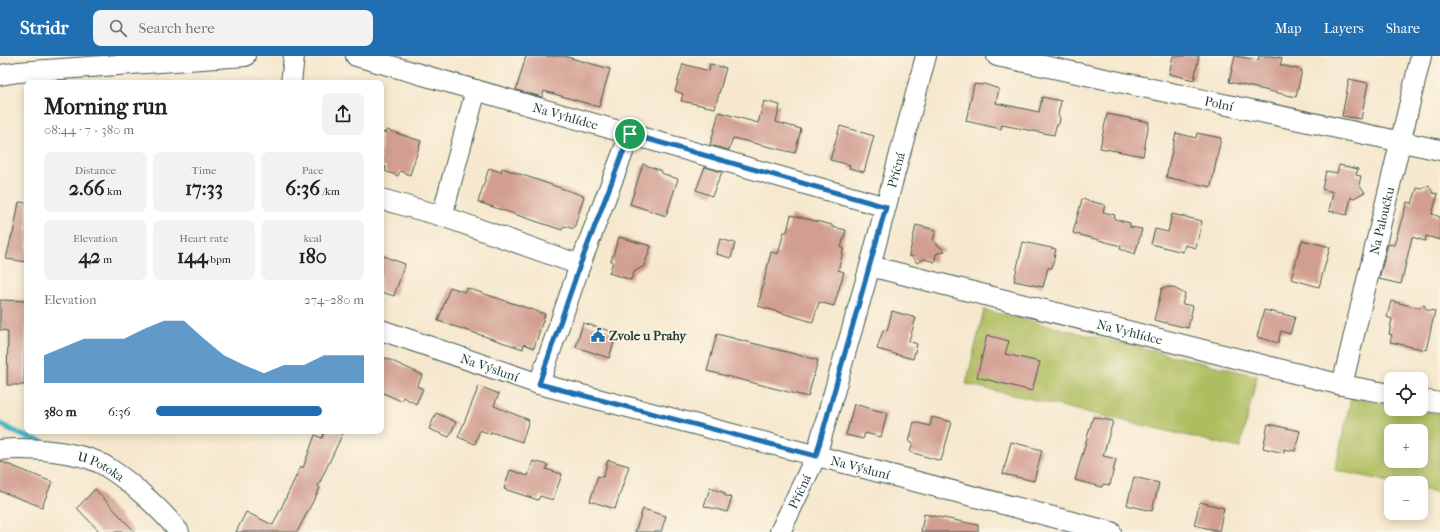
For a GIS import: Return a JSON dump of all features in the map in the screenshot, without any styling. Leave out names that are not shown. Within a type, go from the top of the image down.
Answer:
[{"type":"street","points":[[0,75],[18,72],[245,56]]},
{"type":"street","points":[[291,80],[294,56]]},
{"type":"street","name":"Na Vyhlídce","points":[[356,56],[886,207]]},
{"type":"street","name":"Příčná","points":[[780,532],[816,456],[870,266],[926,56]]},
{"type":"street","name":"Polní","points":[[997,56],[1440,150]]},
{"type":"street","name":"Na Paloučku","points":[[1342,385],[1421,56]]},
{"type":"street","points":[[442,216],[476,90]]},
{"type":"street","points":[[539,384],[580,265],[630,134]]},
{"type":"street","points":[[384,199],[442,216],[580,265]]},
{"type":"street","name":"Na Vyhlídce","points":[[870,266],[1342,385],[1384,393]]},
{"type":"street","name":"Na Výsluní","points":[[384,331],[539,384],[1111,532]]},
{"type":"street","points":[[1428,401],[1440,403]]},
{"type":"street","name":"U Potoka","points":[[0,450],[42,450],[79,456],[106,466],[168,519],[179,532]]},
{"type":"green space","points":[[984,310],[1257,376],[1240,448],[966,384]]},
{"type":"green space","points":[[1351,398],[1384,404],[1384,416],[1428,416],[1428,412],[1440,414],[1440,493],[1428,490],[1428,476],[1384,476],[1384,481],[1335,470]]},
{"type":"building","points":[[526,56],[564,56],[610,69],[599,107],[544,91],[542,97],[516,90]]},
{"type":"building","points":[[1173,56],[1199,56],[1194,80],[1169,74]]},
{"type":"building","points":[[1235,56],[1258,60],[1259,56],[1282,58],[1280,65],[1302,70],[1296,97],[1229,82]]},
{"type":"building","points":[[683,64],[709,71],[710,64],[726,68],[715,108],[681,101],[683,94],[675,91]]},
{"type":"building","points":[[1349,79],[1368,83],[1361,119],[1342,116]]},
{"type":"building","points":[[974,84],[984,84],[999,89],[996,103],[1039,112],[1042,97],[1061,101],[1058,115],[1060,118],[1059,124],[1056,126],[1054,135],[1002,125],[1001,129],[966,121]]},
{"type":"building","points":[[764,101],[780,105],[776,122],[801,129],[795,153],[733,138],[729,150],[710,145],[719,112],[758,123]]},
{"type":"building","points":[[1107,114],[1149,122],[1143,156],[1100,148]]},
{"type":"building","points":[[840,126],[874,136],[864,172],[849,168],[850,165],[830,160]]},
{"type":"building","points":[[387,130],[421,141],[410,175],[400,171],[398,176],[385,171],[384,133],[386,133]]},
{"type":"building","points":[[1176,133],[1196,138],[1197,133],[1221,138],[1211,187],[1166,177]]},
{"type":"building","points":[[643,164],[678,179],[666,216],[630,204]]},
{"type":"building","points":[[1339,165],[1358,169],[1356,175],[1361,176],[1359,185],[1365,192],[1354,198],[1351,197],[1347,215],[1329,211],[1333,192],[1322,189],[1326,171],[1337,173]]},
{"type":"building","points":[[705,167],[722,172],[712,196],[696,190]]},
{"type":"building","points":[[489,168],[501,172],[502,168],[584,196],[574,229],[564,226],[562,230],[478,202]]},
{"type":"building","points":[[1429,185],[1433,193],[1438,194],[1432,214],[1440,217],[1440,240],[1426,236],[1425,241],[1412,237],[1401,284],[1379,279],[1388,244],[1394,245],[1407,202],[1412,204],[1417,188],[1422,189]]},
{"type":"building","points":[[1082,199],[1105,205],[1103,212],[1115,215],[1114,219],[1130,223],[1130,227],[1142,229],[1135,254],[1120,249],[1121,246],[1073,233]]},
{"type":"building","points":[[19,202],[24,203],[24,262],[6,259],[13,234]]},
{"type":"building","points":[[1172,214],[1202,221],[1196,248],[1185,245],[1183,252],[1151,244],[1155,229],[1168,232]]},
{"type":"building","points":[[791,215],[846,230],[841,248],[844,248],[838,270],[844,272],[834,306],[819,302],[813,322],[758,306],[771,252],[778,254],[784,232],[787,232]]},
{"type":"building","points":[[916,225],[936,230],[933,241],[945,251],[936,254],[935,262],[924,259],[917,263],[913,257],[909,256]]},
{"type":"building","points":[[619,237],[651,246],[644,266],[634,272],[631,280],[609,273],[613,262],[611,261]]},
{"type":"building","points":[[720,239],[735,243],[731,258],[716,254]]},
{"type":"building","points":[[1302,240],[1330,247],[1319,287],[1291,279]]},
{"type":"building","points":[[1023,242],[1056,249],[1052,268],[1048,268],[1043,287],[1014,281]]},
{"type":"building","points":[[384,256],[405,264],[394,296],[384,293]]},
{"type":"building","points":[[450,287],[465,292],[467,288],[545,314],[534,348],[524,344],[523,349],[438,321]]},
{"type":"building","points":[[1172,287],[1185,294],[1182,304],[1193,306],[1188,328],[1154,320],[1162,288]]},
{"type":"building","points":[[0,300],[24,301],[24,385],[7,385],[8,331],[0,330]]},
{"type":"building","points":[[1391,301],[1419,308],[1424,305],[1427,310],[1435,311],[1426,350],[1390,342],[1392,335],[1389,334],[1392,319],[1387,317]]},
{"type":"building","points":[[1264,310],[1295,317],[1290,334],[1281,331],[1278,343],[1257,337]]},
{"type":"building","points":[[892,311],[916,318],[909,341],[917,344],[913,359],[877,349],[883,330],[887,331]]},
{"type":"building","points":[[583,323],[617,333],[609,358],[576,347]]},
{"type":"building","points":[[717,334],[818,360],[808,397],[707,371]]},
{"type":"building","points":[[987,335],[1009,341],[1005,354],[1040,362],[1032,391],[977,377]]},
{"type":"building","points":[[384,357],[423,375],[417,386],[423,389],[416,404],[403,397],[401,401],[384,393]]},
{"type":"building","points":[[479,386],[499,394],[494,406],[529,420],[522,442],[480,430],[475,444],[458,437]]},
{"type":"building","points":[[854,404],[887,413],[881,437],[865,433],[863,439],[846,435]]},
{"type":"building","points":[[436,413],[456,422],[449,437],[429,429]]},
{"type":"building","points":[[932,417],[952,422],[941,461],[910,452],[913,443],[909,442],[914,422],[930,426]]},
{"type":"building","points":[[1093,417],[1113,421],[1103,456],[1116,459],[1110,485],[1103,484],[1102,487],[1075,480]]},
{"type":"building","points":[[1268,424],[1300,431],[1295,451],[1284,449],[1284,453],[1263,448]]},
{"type":"building","points":[[324,434],[343,434],[318,486],[320,488],[297,532],[236,532],[246,512],[273,525],[301,466],[303,468],[315,435],[322,438]]},
{"type":"building","points":[[1011,442],[1042,450],[1034,481],[1003,474]]},
{"type":"building","points":[[608,460],[629,466],[615,509],[590,501],[598,476],[603,477]]},
{"type":"building","points":[[0,461],[52,482],[42,507],[0,491]]},
{"type":"building","points":[[533,461],[548,465],[546,469],[562,474],[553,500],[540,496],[538,500],[504,489],[510,470],[528,476]]},
{"type":"building","points":[[1134,477],[1159,483],[1152,511],[1127,505]]},
{"type":"building","points":[[710,488],[725,493],[724,495],[732,498],[727,512],[704,506]]},
{"type":"building","points":[[95,489],[135,532],[100,532],[77,508]]},
{"type":"building","points":[[1200,502],[1224,508],[1219,531],[1194,525]]},
{"type":"building","points":[[643,509],[666,516],[661,532],[635,532]]},
{"type":"building","points":[[924,514],[978,525],[978,532],[921,532]]},
{"type":"waterway","points":[[0,424],[24,436],[42,442]]},
{"type":"place","name":"Zvole u Prahy","points":[[598,335]]},
{"type":"route","points":[[630,134],[886,207],[816,456],[539,384],[580,265],[630,134]]}]
